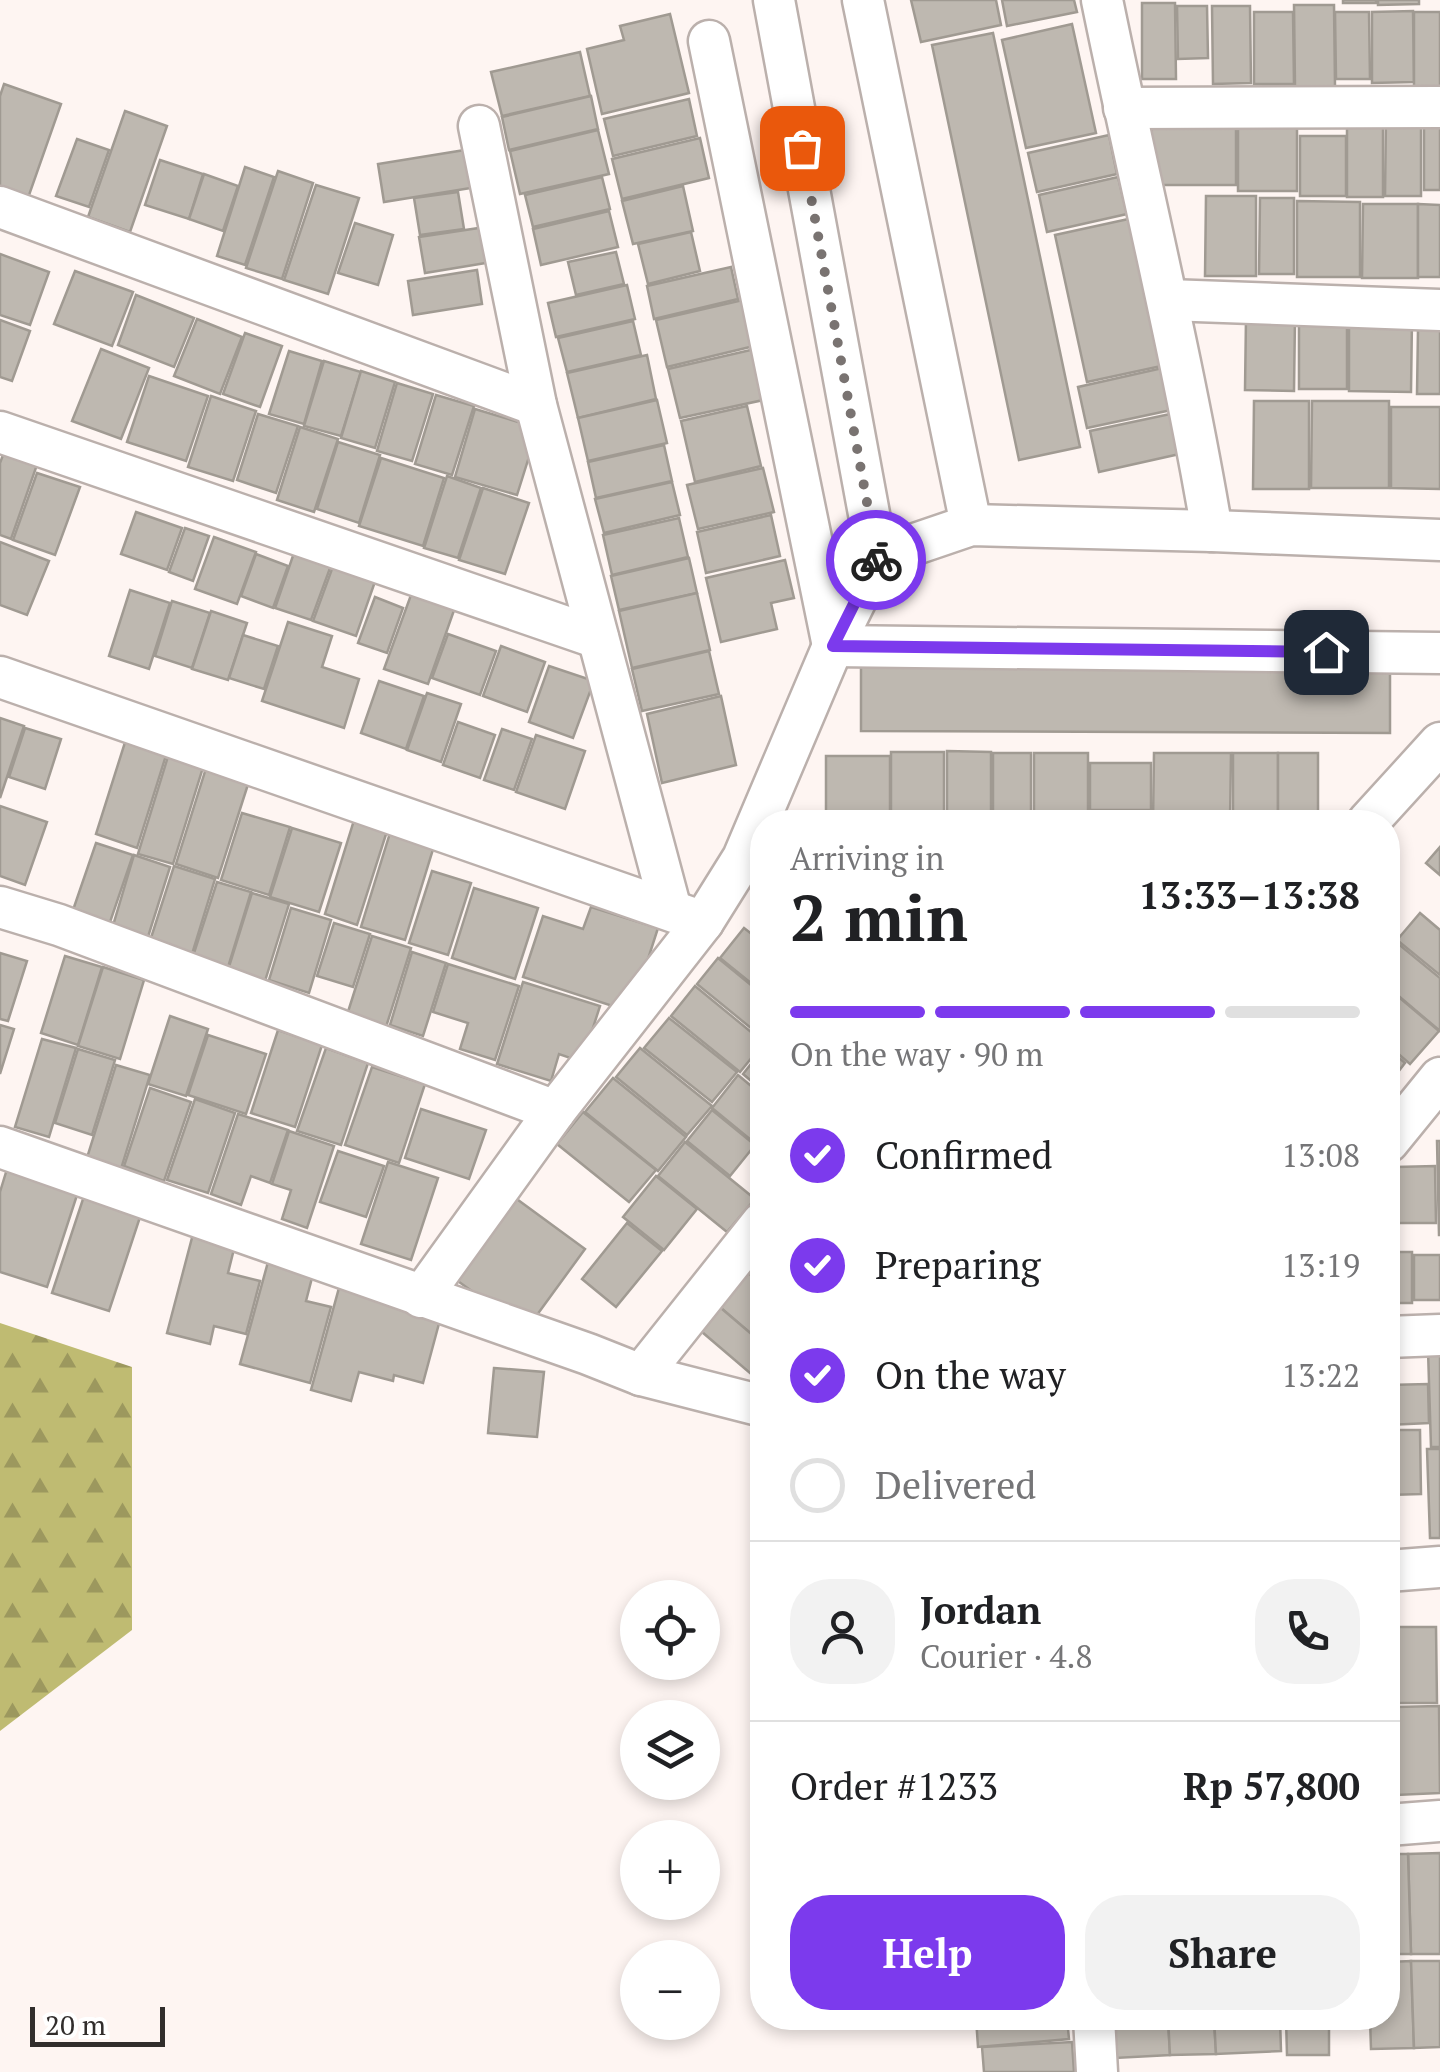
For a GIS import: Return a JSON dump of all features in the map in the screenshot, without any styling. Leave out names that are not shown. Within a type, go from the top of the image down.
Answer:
[{"type":"street","points":[[771,810],[833,646],[877,557],[774,0]]},
{"type":"street","points":[[863,0],[971,525]]},
{"type":"street","points":[[1102,0],[1168,300],[1212,531]]},
{"type":"street","points":[[708,41],[833,646]]},
{"type":"street","points":[[1124,108],[1440,108]]},
{"type":"street","points":[[479,126],[536,405],[598,638],[687,916]]},
{"type":"street","points":[[0,208],[536,405]]},
{"type":"street","points":[[1168,300],[1440,310]]},
{"type":"street","points":[[0,432],[598,638]]},
{"type":"street","points":[[877,557],[971,525],[1440,540]]},
{"type":"street","points":[[833,646],[1440,653]]},
{"type":"street","points":[[0,677],[687,916]]},
{"type":"street","points":[[1379,810],[1440,742]]},
{"type":"street","points":[[422,1297],[687,916],[750,861]]},
{"type":"street","points":[[0,908],[59,925],[555,1111]]},
{"type":"street","points":[[1400,1127],[1440,1078]]},
{"type":"street","points":[[1400,1134],[1440,1128]]},
{"type":"street","points":[[0,1147],[640,1375],[750,1403]]},
{"type":"street","points":[[640,1375],[750,1237]]},
{"type":"street","points":[[1400,1337],[1440,1335]]},
{"type":"street","points":[[1400,1570],[1440,1568]]},
{"type":"street","points":[[1400,1823],[1440,1821]]},
{"type":"street","points":[[1095,2030],[1097,2072]]},
{"type":"green space","points":[[0,1323],[132,1367],[132,1630],[0,1731]]},
{"type":"building","points":[[911,0],[996,0],[1001,25],[921,42]]},
{"type":"building","points":[[1002,0],[1074,0],[1077,12],[1007,26]]},
{"type":"building","points":[[1376,0],[1376,3],[1343,3]]},
{"type":"building","points":[[1378,0],[1419,0],[1419,4],[1378,5]]},
{"type":"building","points":[[1142,3],[1175,3],[1176,79],[1142,79]]},
{"type":"building","points":[[1294,5],[1334,5],[1335,86],[1295,87]]},
{"type":"building","points":[[1177,6],[1207,6],[1208,58],[1178,59]]},
{"type":"building","points":[[1212,6],[1250,6],[1251,83],[1213,84]]},
{"type":"building","points":[[1413,11],[1414,82],[1372,83],[1372,12]]},
{"type":"building","points":[[1254,12],[1293,12],[1294,84],[1254,84]]},
{"type":"building","points":[[1335,12],[1369,12],[1370,79],[1336,79]]},
{"type":"building","points":[[1414,12],[1440,12],[1440,87],[1414,87]]},
{"type":"building","points":[[670,14],[689,93],[602,114],[587,49],[624,40],[620,26]]},
{"type":"building","points":[[1072,24],[1096,133],[1026,148],[1002,40]]},
{"type":"building","points":[[993,33],[1080,447],[1019,460],[932,45]]},
{"type":"building","points":[[580,52],[590,96],[502,116],[491,72]]},
{"type":"building","points":[[4,84],[61,104],[28,198],[0,189],[0,96]]},
{"type":"building","points":[[591,96],[598,129],[509,150],[502,117]]},
{"type":"building","points":[[689,99],[697,136],[613,156],[604,119]]},
{"type":"building","points":[[125,111],[167,126],[130,232],[88,217]]},
{"type":"building","points":[[1152,113],[1236,114],[1236,185],[1151,185]]},
{"type":"building","points":[[1347,114],[1383,114],[1383,197],[1347,197]]},
{"type":"building","points":[[1424,115],[1440,115],[1440,190],[1424,190]]},
{"type":"building","points":[[1238,116],[1297,116],[1297,191],[1238,191]]},
{"type":"building","points":[[1386,116],[1421,116],[1421,196],[1385,196]]},
{"type":"building","points":[[598,130],[609,174],[520,194],[510,151]]},
{"type":"building","points":[[1109,135],[1117,174],[1037,192],[1028,153]]},
{"type":"building","points":[[1300,136],[1346,136],[1346,196],[1300,196]]},
{"type":"building","points":[[700,138],[709,178],[622,199],[612,159]]},
{"type":"building","points":[[77,139],[109,150],[89,207],[56,196]]},
{"type":"building","points":[[471,149],[477,187],[384,202],[378,164]]},
{"type":"building","points":[[160,160],[203,174],[189,219],[145,205]]},
{"type":"building","points":[[245,167],[274,177],[245,265],[217,256]]},
{"type":"building","points":[[278,171],[313,183],[282,279],[246,268]]},
{"type":"building","points":[[204,174],[238,186],[223,231],[189,219]]},
{"type":"building","points":[[602,177],[610,209],[533,227],[525,195]]},
{"type":"building","points":[[1118,177],[1127,214],[1047,232],[1039,195]]},
{"type":"building","points":[[316,185],[359,198],[328,294],[284,280]]},
{"type":"building","points":[[683,186],[693,231],[633,244],[622,201]]},
{"type":"building","points":[[458,192],[464,229],[420,235],[414,198]]},
{"type":"building","points":[[1206,196],[1256,196],[1256,276],[1205,276]]},
{"type":"building","points":[[1260,198],[1294,198],[1294,274],[1259,274]]},
{"type":"building","points":[[1297,201],[1360,202],[1360,277],[1297,277]]},
{"type":"building","points":[[1363,204],[1418,204],[1418,278],[1362,278]]},
{"type":"building","points":[[1418,204],[1440,205],[1440,277],[1418,277]]},
{"type":"building","points":[[609,211],[618,247],[541,265],[533,229]]},
{"type":"building","points":[[1133,218],[1166,365],[1087,382],[1055,235]]},
{"type":"building","points":[[355,223],[393,235],[378,285],[338,273]]},
{"type":"building","points":[[492,226],[498,261],[425,273],[419,237]]},
{"type":"building","points":[[691,232],[700,271],[648,284],[638,244]]},
{"type":"building","points":[[616,252],[624,284],[576,295],[568,262]]},
{"type":"building","points":[[0,254],[49,272],[30,325],[0,315]]},
{"type":"building","points":[[731,267],[738,299],[654,319],[647,286]]},
{"type":"building","points":[[477,270],[482,304],[413,315],[408,281]]},
{"type":"building","points":[[75,271],[133,292],[112,346],[54,324]]},
{"type":"building","points":[[627,285],[635,319],[556,337],[548,303]]},
{"type":"building","points":[[136,295],[194,318],[174,367],[118,345]]},
{"type":"building","points":[[743,300],[754,346],[667,367],[656,320]]},
{"type":"building","points":[[1299,316],[1347,316],[1347,389],[1299,389]]},
{"type":"building","points":[[1246,318],[1295,318],[1294,391],[1245,390]]},
{"type":"building","points":[[197,319],[242,337],[220,394],[174,376]]},
{"type":"building","points":[[1349,319],[1412,319],[1411,392],[1349,391]]},
{"type":"building","points":[[0,320],[30,331],[12,381],[0,377]]},
{"type":"building","points":[[633,321],[641,355],[567,372],[558,338]]},
{"type":"building","points":[[1418,329],[1440,329],[1440,394],[1417,394]]},
{"type":"building","points":[[245,333],[282,346],[260,407],[223,394]]},
{"type":"building","points":[[101,349],[149,368],[121,439],[72,421]]},
{"type":"building","points":[[755,349],[768,399],[680,418],[668,369]]},
{"type":"building","points":[[289,351],[322,361],[304,424],[269,414]]},
{"type":"building","points":[[647,355],[656,399],[578,418],[567,373]]},
{"type":"building","points":[[324,361],[361,372],[341,436],[304,426]]},
{"type":"building","points":[[1167,367],[1176,409],[1087,428],[1078,387]]},
{"type":"building","points":[[361,371],[395,382],[375,448],[341,438]]},
{"type":"building","points":[[149,376],[208,396],[186,461],[127,442]]},
{"type":"building","points":[[397,383],[433,394],[412,461],[377,451]]},
{"type":"building","points":[[436,395],[474,406],[452,475],[415,464]]},
{"type":"building","points":[[211,396],[256,411],[233,481],[188,467]]},
{"type":"building","points":[[657,400],[667,443],[588,461],[578,418]]},
{"type":"building","points":[[1254,401],[1309,401],[1309,489],[1253,489]]},
{"type":"building","points":[[1312,401],[1389,401],[1389,488],[1311,488]]},
{"type":"building","points":[[747,406],[761,466],[695,482],[681,421]]},
{"type":"building","points":[[1391,407],[1440,407],[1440,489],[1391,488]]},
{"type":"building","points":[[475,409],[538,428],[517,495],[455,477]]},
{"type":"building","points":[[1175,413],[1184,453],[1099,472],[1090,431]]},
{"type":"building","points":[[258,414],[298,426],[276,493],[237,480]]},
{"type":"building","points":[[300,427],[338,439],[314,512],[277,500]]},
{"type":"building","points":[[338,442],[380,455],[359,523],[317,509]]},
{"type":"building","points":[[664,445],[672,481],[596,498],[588,462]]},
{"type":"building","points":[[6,447],[39,459],[11,539],[0,535],[0,463]]},
{"type":"building","points":[[381,458],[444,478],[423,546],[359,526]]},
{"type":"building","points":[[763,468],[774,512],[698,529],[687,485]]},
{"type":"building","points":[[37,473],[80,487],[55,555],[13,540]]},
{"type":"building","points":[[447,476],[481,488],[458,558],[424,548]]},
{"type":"building","points":[[672,482],[680,515],[604,533],[595,499]]},
{"type":"building","points":[[483,488],[529,503],[505,574],[459,560]]},
{"type":"building","points":[[136,512],[182,528],[167,570],[121,554]]},
{"type":"building","points":[[771,515],[780,556],[706,573],[697,532]]},
{"type":"building","points":[[679,518],[688,557],[612,575],[603,535]]},
{"type":"building","points":[[185,528],[209,536],[193,581],[169,572]]},
{"type":"building","points":[[214,537],[256,552],[237,604],[195,589]]},
{"type":"building","points":[[0,542],[49,561],[27,615],[0,605]]},
{"type":"building","points":[[296,547],[333,560],[311,620],[275,608]]},
{"type":"building","points":[[256,554],[288,566],[273,608],[241,596]]},
{"type":"building","points":[[336,558],[378,573],[356,636],[313,621]]},
{"type":"building","points":[[689,558],[697,593],[619,610],[611,576]]},
{"type":"building","points":[[785,560],[794,598],[771,603],[777,629],[721,642],[706,578]]},
{"type":"building","points":[[415,584],[458,599],[428,684],[384,669]]},
{"type":"building","points":[[130,590],[170,603],[149,669],[109,656]]},
{"type":"building","points":[[697,593],[710,650],[632,668],[619,611]]},
{"type":"building","points":[[375,597],[403,608],[387,653],[358,643]]},
{"type":"building","points":[[172,601],[210,613],[192,668],[155,656]]},
{"type":"building","points":[[211,611],[247,623],[228,680],[192,669]]},
{"type":"building","points":[[288,622],[332,636],[322,667],[359,679],[344,728],[262,701]]},
{"type":"building","points":[[448,634],[496,651],[480,695],[432,678]]},
{"type":"building","points":[[243,635],[278,646],[264,689],[229,678]]},
{"type":"building","points":[[501,646],[545,662],[527,712],[483,696]]},
{"type":"building","points":[[709,651],[719,694],[642,711],[632,669]]},
{"type":"building","points":[[861,651],[1390,653],[1390,733],[861,731]]},
{"type":"building","points":[[549,666],[594,681],[573,738],[529,722]]},
{"type":"building","points":[[379,681],[424,696],[406,749],[361,733]]},
{"type":"building","points":[[427,693],[461,704],[441,762],[407,750]]},
{"type":"building","points":[[721,696],[736,765],[662,783],[647,714]]},
{"type":"building","points":[[0,718],[24,726],[0,798]]},
{"type":"building","points":[[458,722],[495,735],[480,778],[443,765]]},
{"type":"building","points":[[25,728],[61,739],[45,789],[9,777]]},
{"type":"building","points":[[502,729],[532,739],[514,790],[484,780]]},
{"type":"building","points":[[536,735],[585,751],[565,809],[516,792]]},
{"type":"building","points":[[127,736],[168,749],[137,848],[96,834]]},
{"type":"building","points":[[170,750],[205,761],[173,864],[138,854]]},
{"type":"building","points":[[947,751],[991,752],[991,810],[947,810]]},
{"type":"building","points":[[891,752],[944,752],[944,810],[891,810]]},
{"type":"building","points":[[993,753],[1031,753],[1031,810],[993,810]]},
{"type":"building","points":[[1034,753],[1088,753],[1088,810],[1034,810]]},
{"type":"building","points":[[1154,753],[1231,753],[1230,810],[1153,810]]},
{"type":"building","points":[[1233,753],[1278,753],[1278,810],[1233,810]]},
{"type":"building","points":[[1278,753],[1318,753],[1318,810],[1278,810]]},
{"type":"building","points":[[826,756],[890,756],[890,810],[826,810]]},
{"type":"building","points":[[208,762],[251,775],[218,878],[176,864]]},
{"type":"building","points":[[1090,763],[1151,763],[1151,810],[1090,810]]},
{"type":"building","points":[[0,806],[47,822],[25,885],[0,876]]},
{"type":"building","points":[[242,813],[290,827],[269,895],[221,880]]},
{"type":"building","points":[[355,817],[388,828],[357,925],[325,914]]},
{"type":"building","points":[[292,828],[341,843],[319,912],[270,897]]},
{"type":"building","points":[[390,833],[434,846],[405,940],[361,927]]},
{"type":"building","points":[[96,843],[133,855],[109,925],[72,913]]},
{"type":"building","points":[[1440,847],[1440,875],[1426,863]]},
{"type":"building","points":[[134,855],[170,867],[147,940],[112,929]]},
{"type":"building","points":[[174,866],[215,879],[192,954],[150,941]]},
{"type":"building","points":[[432,871],[471,883],[448,955],[409,943]]},
{"type":"building","points":[[217,882],[251,892],[228,967],[193,956]]},
{"type":"building","points":[[474,888],[538,908],[515,979],[452,958]]},
{"type":"building","points":[[252,893],[289,904],[265,981],[228,970]]},
{"type":"building","points":[[591,907],[658,928],[631,1012],[523,977],[543,916],[583,929]]},
{"type":"building","points":[[291,908],[331,920],[309,993],[269,980]]},
{"type":"building","points":[[1420,913],[1440,930],[1440,975],[1400,942],[1400,936]]},
{"type":"building","points":[[334,923],[370,934],[353,987],[317,976]]},
{"type":"building","points":[[744,928],[750,933],[750,982],[720,958]]},
{"type":"building","points":[[372,936],[411,948],[386,1027],[347,1015]]},
{"type":"building","points":[[1400,945],[1440,978],[1440,1031],[1400,997]]},
{"type":"building","points":[[412,952],[446,963],[423,1036],[390,1025]]},
{"type":"building","points":[[0,953],[27,961],[8,1021],[0,1019]]},
{"type":"building","points":[[65,956],[102,967],[78,1045],[41,1033]]},
{"type":"building","points":[[718,958],[750,984],[750,1027],[697,984]]},
{"type":"building","points":[[448,964],[519,986],[495,1060],[460,1049],[468,1023],[433,1012]]},
{"type":"building","points":[[103,967],[144,980],[120,1059],[78,1046]]},
{"type":"building","points":[[523,982],[600,1006],[582,1062],[559,1054],[551,1081],[497,1064]]},
{"type":"building","points":[[695,986],[750,1031],[750,1060],[740,1072],[671,1016]]},
{"type":"building","points":[[1400,998],[1439,1031],[1410,1064],[1400,1055]]},
{"type":"building","points":[[170,1016],[208,1029],[186,1096],[148,1084]]},
{"type":"building","points":[[669,1018],[737,1072],[712,1102],[644,1048]]},
{"type":"building","points":[[0,1025],[14,1029],[0,1074]]},
{"type":"building","points":[[278,1030],[322,1045],[295,1127],[251,1113]]},
{"type":"building","points":[[208,1035],[266,1054],[246,1114],[188,1095]]},
{"type":"building","points":[[42,1039],[76,1048],[49,1137],[15,1127]]},
{"type":"building","points":[[326,1048],[368,1063],[341,1145],[297,1131]]},
{"type":"building","points":[[640,1048],[712,1106],[687,1135],[616,1077]]},
{"type":"building","points":[[78,1049],[115,1060],[92,1135],[55,1123]]},
{"type":"building","points":[[116,1065],[150,1075],[120,1172],[86,1161]]},
{"type":"building","points":[[372,1067],[425,1084],[399,1163],[345,1145]]},
{"type":"building","points":[[738,1075],[750,1085],[750,1139],[712,1108]]},
{"type":"building","points":[[613,1078],[686,1137],[658,1171],[585,1112]]},
{"type":"building","points":[[150,1088],[191,1102],[164,1181],[124,1166]]},
{"type":"building","points":[[195,1099],[235,1113],[208,1193],[167,1180]]},
{"type":"building","points":[[421,1109],[486,1130],[469,1179],[405,1158]]},
{"type":"building","points":[[712,1110],[750,1141],[750,1151],[730,1176],[687,1141]]},
{"type":"building","points":[[583,1112],[656,1170],[629,1202],[557,1144]]},
{"type":"building","points":[[238,1114],[288,1130],[270,1183],[251,1176],[241,1205],[211,1194]]},
{"type":"building","points":[[289,1131],[334,1146],[307,1228],[282,1219],[291,1190],[272,1184]]},
{"type":"building","points":[[1440,1141],[1440,1235],[1439,1235]]},
{"type":"building","points":[[685,1142],[750,1195],[750,1205],[727,1232],[658,1176]]},
{"type":"building","points":[[338,1151],[384,1166],[366,1217],[320,1202]]},
{"type":"building","points":[[388,1162],[438,1178],[411,1260],[361,1244]]},
{"type":"building","points":[[1435,1166],[1436,1223],[1400,1223],[1400,1167]]},
{"type":"building","points":[[7,1169],[78,1192],[47,1287],[0,1272],[0,1192]]},
{"type":"building","points":[[656,1176],[697,1209],[664,1250],[623,1217]]},
{"type":"building","points":[[84,1196],[141,1214],[109,1311],[52,1293]]},
{"type":"building","points":[[514,1197],[585,1249],[526,1330],[455,1279]]},
{"type":"building","points":[[627,1223],[662,1251],[616,1307],[582,1279]]},
{"type":"building","points":[[193,1234],[235,1245],[228,1273],[260,1281],[246,1334],[214,1326],[210,1344],[167,1333]]},
{"type":"building","points":[[750,1248],[750,1274],[737,1263]]},
{"type":"building","points":[[1400,1252],[1412,1252],[1412,1303],[1400,1303]]},
{"type":"building","points":[[1414,1255],[1440,1255],[1440,1300],[1414,1300]]},
{"type":"building","points":[[268,1262],[313,1274],[306,1301],[331,1307],[310,1383],[240,1364]]},
{"type":"building","points":[[737,1263],[750,1274],[750,1333],[708,1297]]},
{"type":"building","points":[[342,1277],[441,1316],[423,1383],[394,1375],[393,1381],[359,1372],[351,1401],[311,1390]]},
{"type":"building","points":[[708,1297],[750,1333],[750,1373],[688,1320]]},
{"type":"building","points":[[1440,1349],[1440,1447],[1431,1447],[1428,1350]]},
{"type":"building","points":[[494,1368],[544,1372],[537,1437],[488,1433]]},
{"type":"building","points":[[1428,1384],[1429,1423],[1400,1424],[1400,1385]]},
{"type":"building","points":[[1400,1430],[1420,1430],[1421,1494],[1400,1495]]},
{"type":"building","points":[[1427,1449],[1440,1449],[1440,1538],[1430,1538]]},
{"type":"building","points":[[1400,1627],[1436,1627],[1437,1703],[1400,1703]]},
{"type":"building","points":[[1439,1706],[1440,1793],[1400,1795],[1400,1707]]},
{"type":"building","points":[[1440,1853],[1440,1954],[1411,1954],[1408,1854]]},
{"type":"building","points":[[1400,1854],[1408,1854],[1411,1954],[1400,1954]]},
{"type":"building","points":[[1400,1961],[1411,1961],[1414,2048],[1371,2049],[1370,2030],[1400,2030]]},
{"type":"building","points":[[1411,1961],[1440,1961],[1440,2047],[1414,2048]]},
{"type":"building","points":[[977,2030],[1068,2030],[1069,2039],[978,2047]]},
{"type":"building","points":[[1114,2030],[1169,2030],[1170,2055],[1115,2058]]},
{"type":"building","points":[[1169,2030],[1215,2030],[1216,2054],[1170,2055]]},
{"type":"building","points":[[1215,2030],[1280,2030],[1281,2051],[1216,2054]]},
{"type":"building","points":[[1286,2030],[1329,2030],[1329,2055],[1287,2055]]},
{"type":"building","points":[[1072,2042],[1074,2072],[984,2072],[982,2047]]},
{"type":"way so far","points":[[802,148],[876,560]]},
{"type":"route","points":[[876,560],[833,646],[1326,652]]}]
